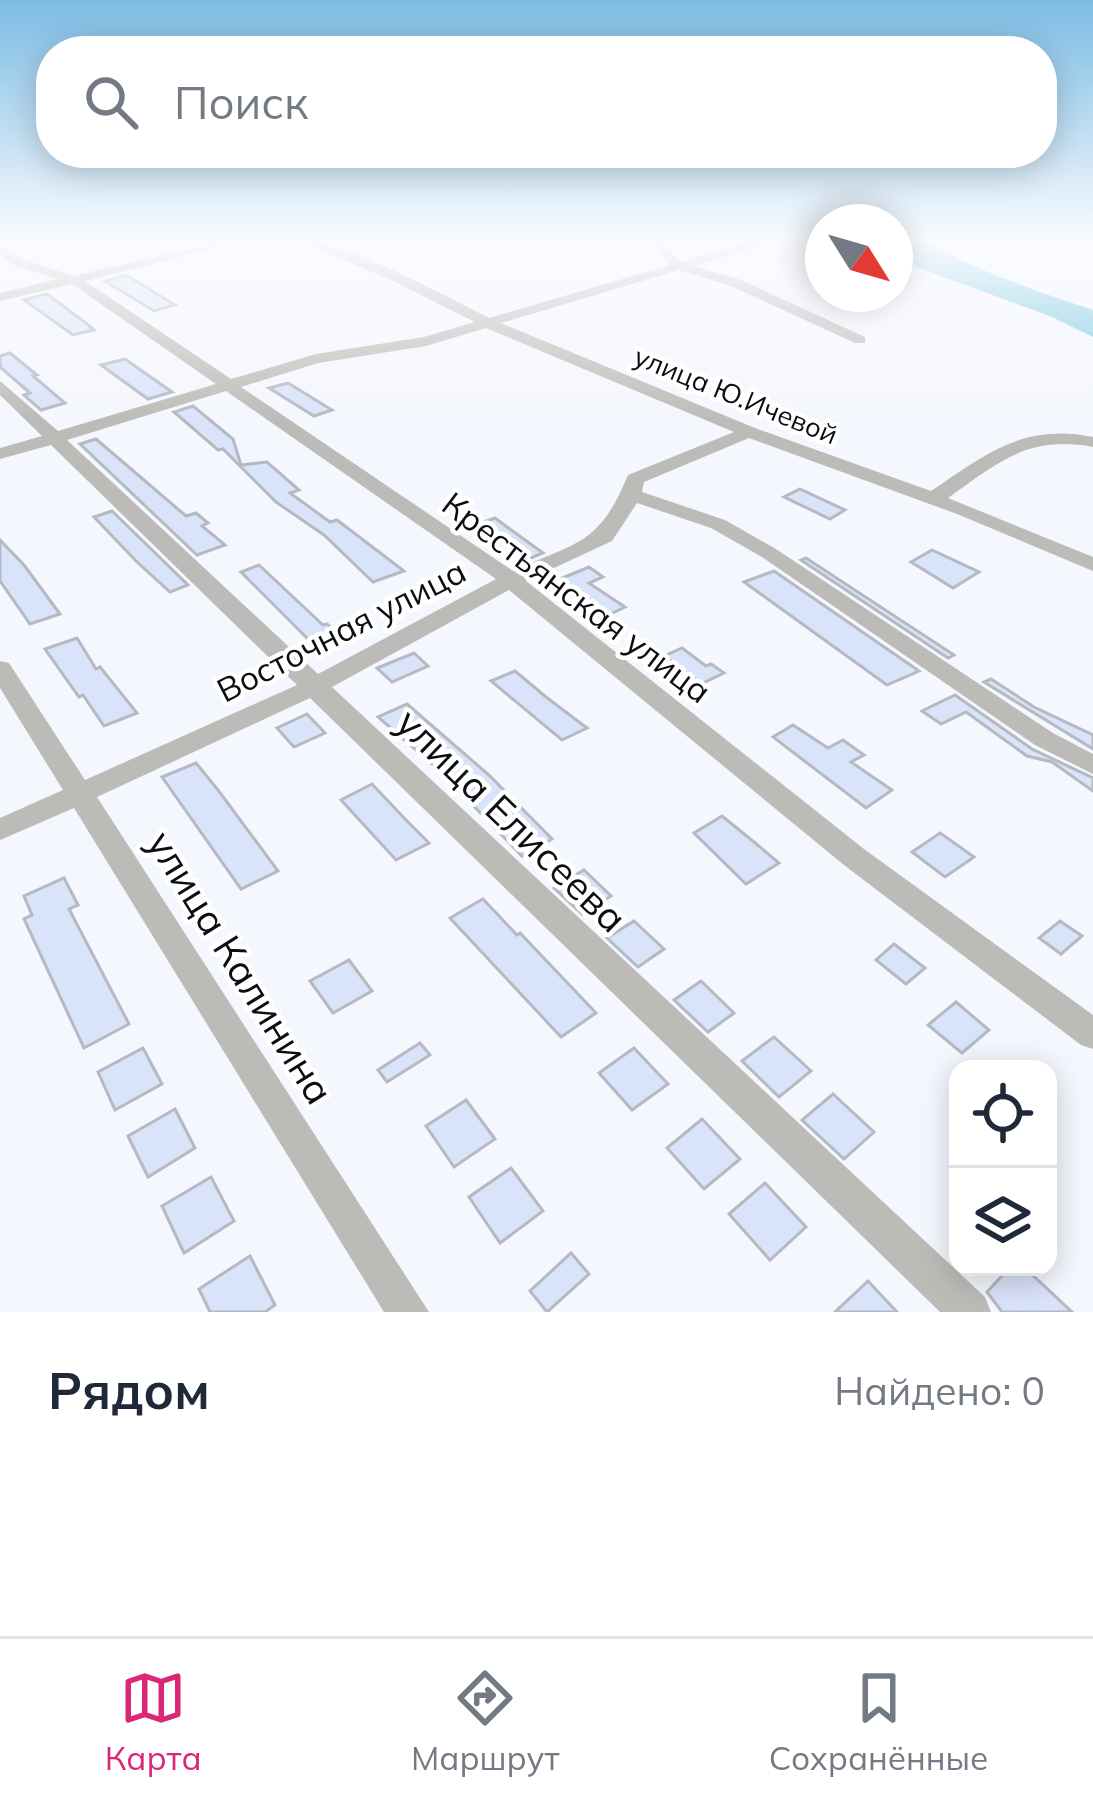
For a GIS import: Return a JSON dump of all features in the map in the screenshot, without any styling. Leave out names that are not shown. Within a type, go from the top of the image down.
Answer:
[{"type":"street","name":"Крестьянская улица","points":[[106,300],[511,580],[854,857],[1093,1034]]},
{"type":"street","name":"улица Ю.Ичевой","points":[[442,300],[749,432],[933,499],[1093,565]]},
{"type":"street","points":[[0,454],[316,359],[426,341],[567,300]]},
{"type":"street","points":[[773,300],[860,340]]},
{"type":"street","name":"улица Елисеева","points":[[0,386],[970,1312]]},
{"type":"street","name":"Восточная улица","points":[[0,830],[315,686],[511,580],[605,537],[632,495],[635,479],[749,432]]},
{"type":"street","points":[[933,499],[1028,437],[1065,434],[1093,442]]},
{"type":"street","points":[[632,495],[718,524],[769,553],[1044,739],[1093,765]]},
{"type":"street","name":"улица Калинина","points":[[0,668],[407,1312]]},
{"type":"water","points":[[1007,300],[1064,300],[1093,310],[1093,337]]},
{"type":"building","points":[[24,300],[55,300],[94,330],[73,335]]},
{"type":"building","points":[[136,300],[167,300],[175,305],[154,311]]},
{"type":"building","points":[[10,353],[65,403],[41,410],[24,395],[30,393],[0,367],[0,356]]},
{"type":"building","points":[[125,359],[172,392],[148,399],[101,365]]},
{"type":"building","points":[[288,383],[332,410],[314,416],[269,388]]},
{"type":"building","points":[[193,406],[233,439],[241,465],[267,462],[299,490],[290,493],[330,522],[337,520],[404,571],[373,582],[324,535],[276,502],[223,449],[218,450],[174,412]]},
{"type":"building","points":[[96,439],[186,516],[196,513],[208,523],[202,526],[225,545],[197,555],[80,444]]},
{"type":"building","points":[[800,489],[845,510],[830,519],[784,497]]},
{"type":"building","points":[[112,511],[188,585],[170,592],[137,562],[94,517]]},
{"type":"building","points":[[495,518],[543,553],[526,560],[478,524]]},
{"type":"building","points":[[0,540],[60,614],[30,624],[0,581]]},
{"type":"building","points":[[932,550],[979,572],[953,588],[911,562]]},
{"type":"building","points":[[806,558],[954,655],[948,658],[801,560]]},
{"type":"building","points":[[259,565],[342,638],[316,647],[241,572]]},
{"type":"building","points":[[589,567],[603,577],[589,583],[625,607],[602,618],[555,581]]},
{"type":"building","points":[[774,571],[919,671],[887,685],[744,582]]},
{"type":"building","points":[[77,638],[96,669],[100,667],[137,713],[104,726],[83,695],[79,697],[45,649]]},
{"type":"building","points":[[682,648],[724,673],[701,684],[664,656]]},
{"type":"building","points":[[414,653],[428,666],[392,682],[377,668]]},
{"type":"building","points":[[515,671],[587,728],[562,740],[491,681]]},
{"type":"building","points":[[991,679],[1034,707],[1093,735],[1093,749],[984,682]]},
{"type":"building","points":[[955,695],[1032,749],[1093,778],[1093,791],[1052,762],[1027,756],[966,712],[941,724],[922,711]]},
{"type":"building","points":[[407,704],[490,776],[552,839],[522,856],[440,771],[378,717]]},
{"type":"building","points":[[307,714],[325,733],[294,747],[277,728]]},
{"type":"building","points":[[793,725],[828,748],[843,740],[864,755],[851,762],[892,790],[866,808],[773,737]]},
{"type":"building","points":[[196,763],[278,871],[241,889],[162,777]]},
{"type":"building","points":[[372,784],[429,843],[396,860],[341,800]]},
{"type":"building","points":[[722,816],[779,863],[746,884],[694,833]]},
{"type":"building","points":[[940,833],[974,857],[945,877],[912,852]]},
{"type":"building","points":[[584,870],[611,896],[582,914],[554,888]]},
{"type":"building","points":[[64,878],[78,905],[69,909],[129,1024],[84,1048],[24,919],[32,915],[24,896]]},
{"type":"building","points":[[483,899],[596,1013],[561,1037],[450,918]]},
{"type":"building","points":[[634,921],[664,949],[638,967],[607,938]]},
{"type":"building","points":[[1060,921],[1082,936],[1061,954],[1039,938]]},
{"type":"building","points":[[894,944],[925,968],[906,984],[876,960]]},
{"type":"building","points":[[349,960],[372,991],[333,1013],[310,981]]},
{"type":"building","points":[[701,981],[734,1013],[708,1032],[674,1000]]},
{"type":"building","points":[[956,1002],[989,1030],[962,1053],[928,1025]]},
{"type":"building","points":[[774,1037],[811,1071],[779,1097],[742,1061]]},
{"type":"building","points":[[420,1043],[430,1055],[387,1082],[378,1070]]},
{"type":"building","points":[[143,1048],[162,1084],[115,1110],[98,1072]]},
{"type":"building","points":[[634,1048],[668,1084],[632,1110],[599,1073]]},
{"type":"building","points":[[833,1094],[874,1132],[844,1159],[802,1120]]},
{"type":"building","points":[[466,1100],[495,1139],[454,1167],[426,1126]]},
{"type":"building","points":[[175,1109],[195,1148],[148,1177],[128,1136]]},
{"type":"building","points":[[702,1119],[740,1159],[704,1189],[667,1148]]},
{"type":"building","points":[[511,1168],[543,1211],[500,1243],[469,1197]]},
{"type":"building","points":[[211,1177],[234,1221],[184,1253],[162,1206]]},
{"type":"building","points":[[765,1183],[806,1227],[770,1260],[729,1214]]},
{"type":"building","points":[[571,1253],[589,1274],[547,1312],[530,1291]]},
{"type":"building","points":[[250,1256],[275,1305],[265,1312],[210,1312],[199,1289]]},
{"type":"building","points":[[1002,1276],[1034,1276],[1072,1312],[1002,1312],[987,1292]]},
{"type":"building","points":[[868,1281],[897,1312],[835,1312]]}]
